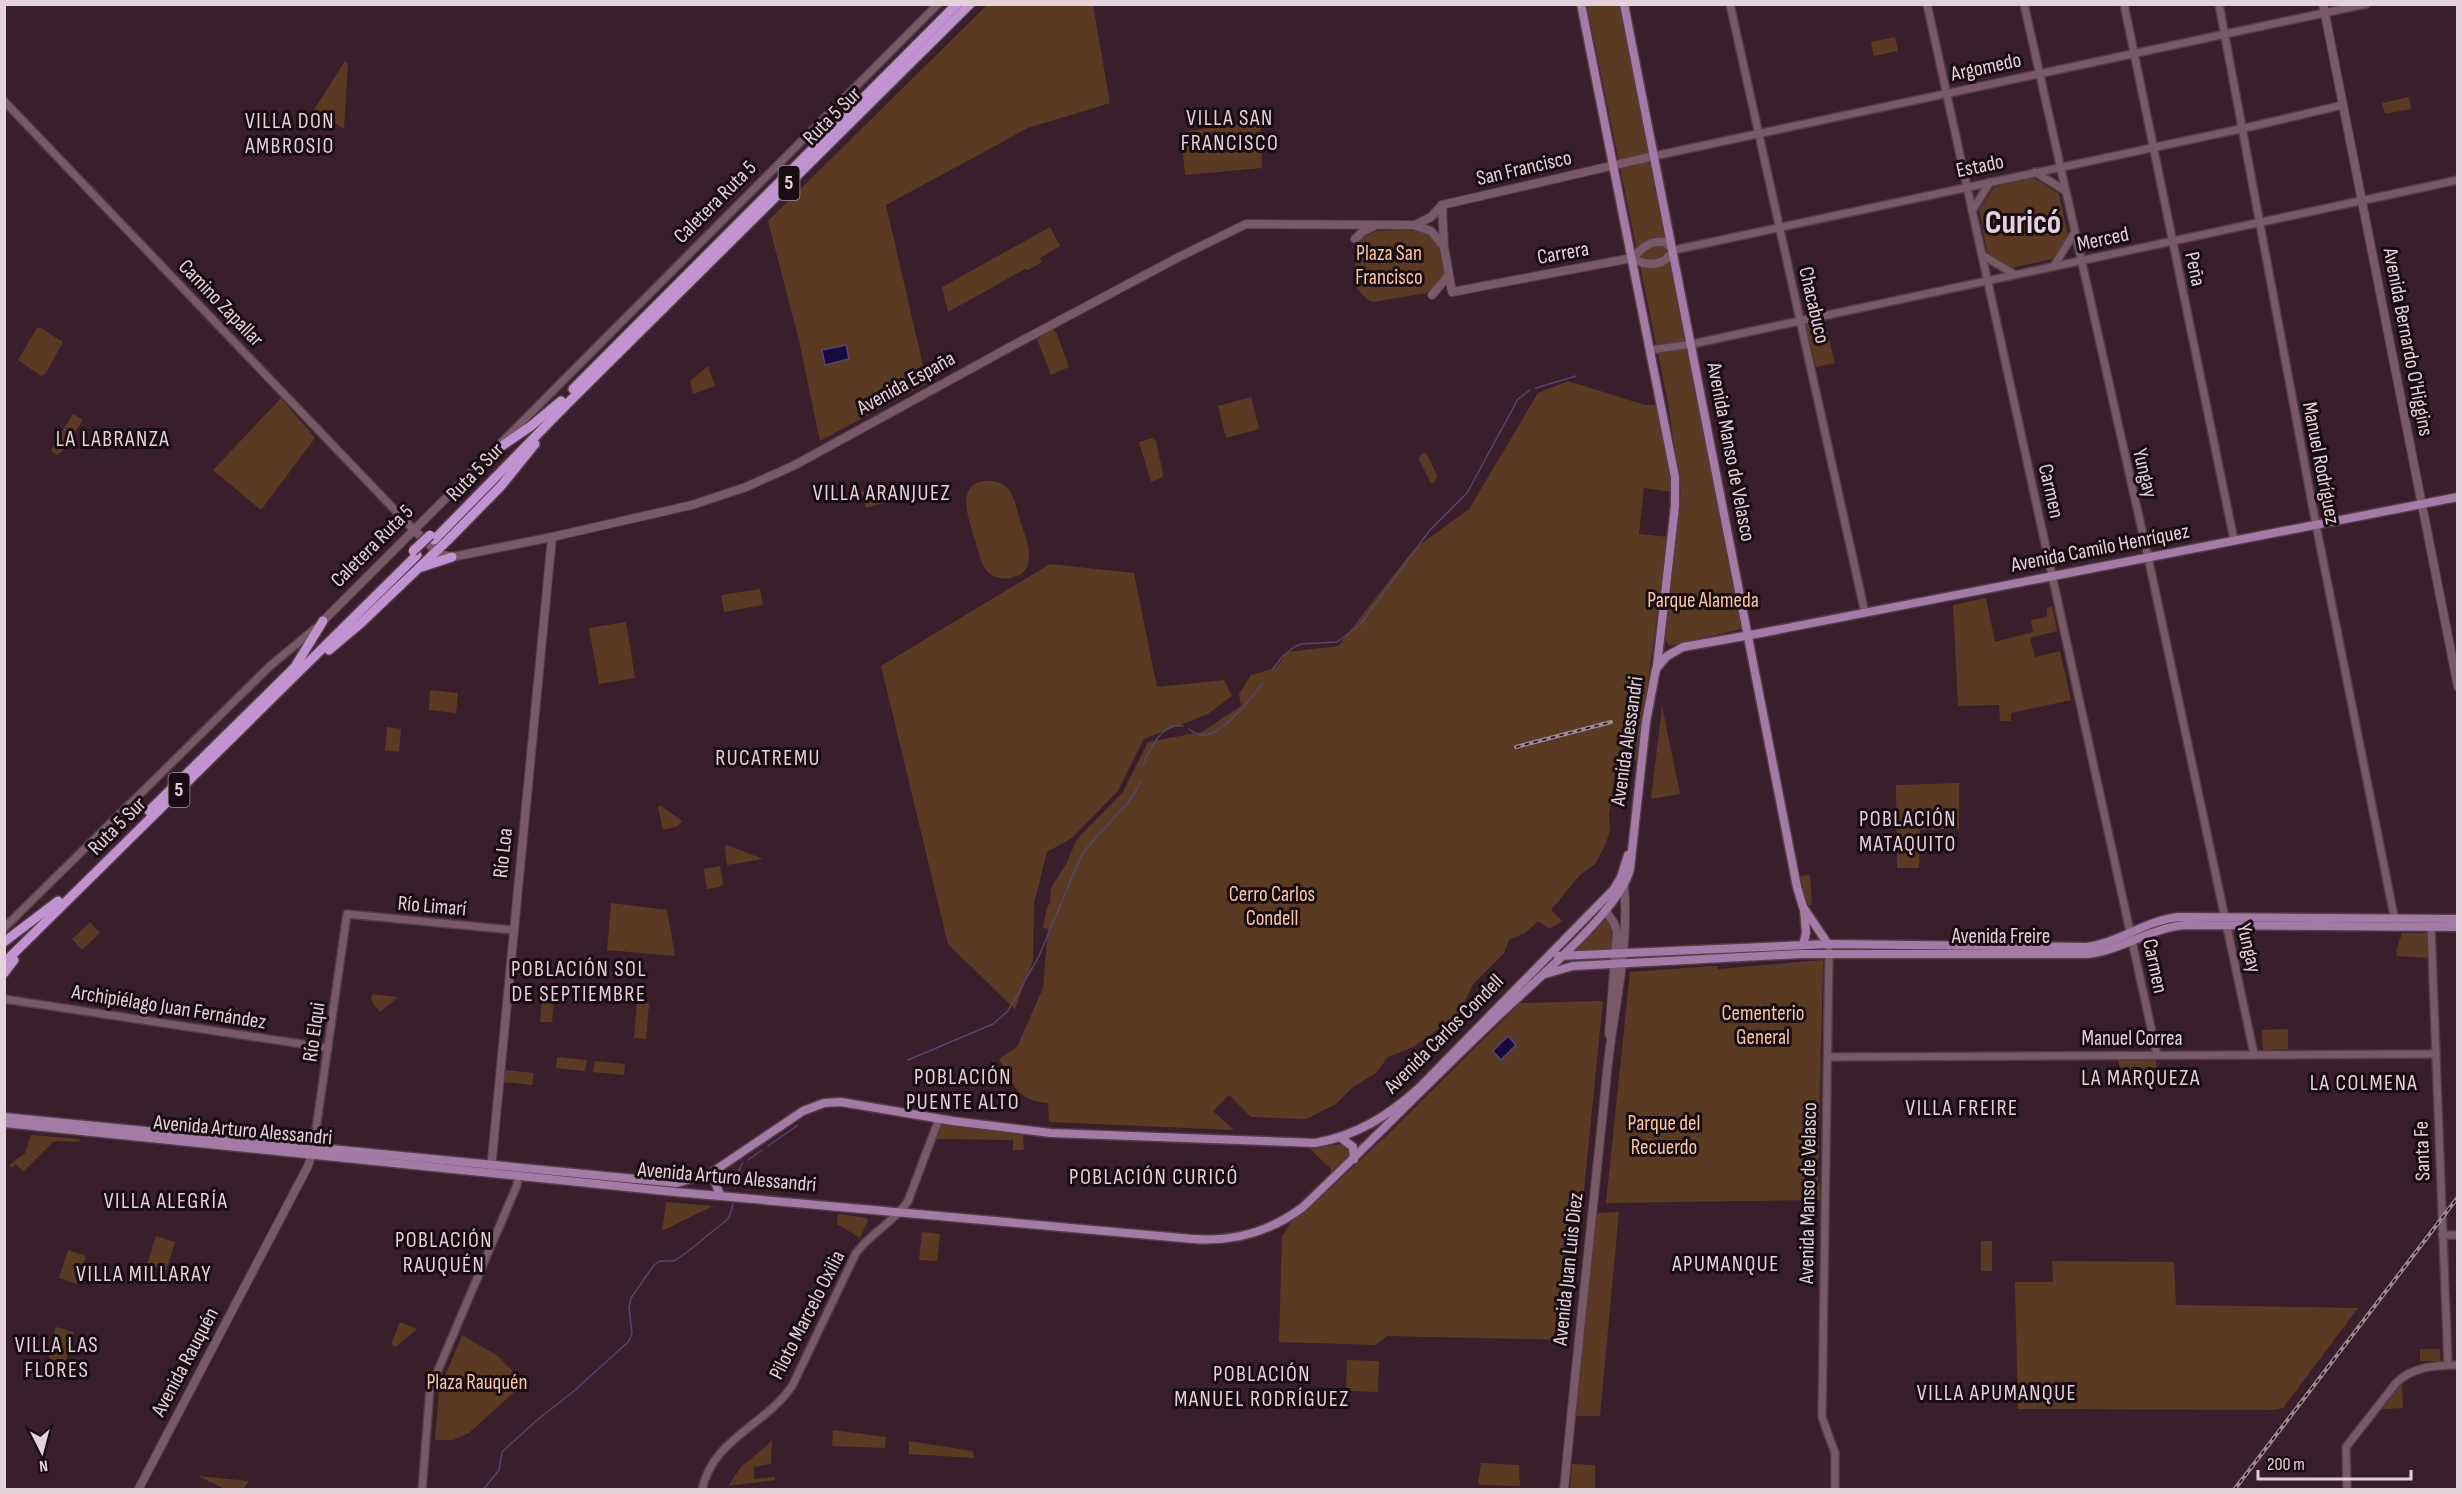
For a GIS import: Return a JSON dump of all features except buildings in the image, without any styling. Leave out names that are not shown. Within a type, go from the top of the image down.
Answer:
[{"type":"highway","name":"Ruta 5 Sur","points":[[4,954],[432,537],[957,4]]},
{"type":"highway","name":"Ruta 5 Sur","points":[[565,402],[970,4]]},
{"type":"highway","points":[[489,454],[565,402]]},
{"type":"highway","points":[[285,686],[356,628],[448,540],[501,486],[565,402]]},
{"type":"highway","points":[[420,568],[455,557],[448,540]]},
{"type":"highway","name":"Ruta 5 Sur","points":[[4,963],[285,686],[415,553]]},
{"type":"highway","points":[[293,670],[323,621]]},
{"type":"highway","points":[[4,942],[58,901]]},
{"type":"highway","points":[[4,973],[46,921]]},
{"type":"main road","points":[[1581,4],[1675,484],[1656,669]]},
{"type":"main road","name":"Avenida Manso de Velasco","points":[[1624,4],[1794,872],[1803,907],[1806,931],[1803,945]]},
{"type":"main road","name":"Avenida Bernardo O'Higgins","points":[[2324,9],[2457,687]]},
{"type":"main road","name":"Argomedo","points":[[1614,166],[1654,156]]},
{"type":"main road","name":"San Francisco","points":[[1442,205],[1614,166]]},
{"type":"main road","points":[[1413,225],[1431,217],[1442,205]]},
{"type":"main road","points":[[1432,295],[1448,276],[1442,205]]},
{"type":"main road","name":"Avenida España","points":[[413,529],[436,552],[442,556],[455,557],[713,499],[774,475],[1036,333],[1245,224],[1413,225]]},
{"type":"main road","points":[[1355,239],[1375,225]]},
{"type":"main road","points":[[1413,225],[1431,231],[1444,247]]},
{"type":"main road","name":"Estado","points":[[1632,258],[1644,246],[1651,243],[1665,242],[1674,250]]},
{"type":"main road","name":"Carrera","points":[[1448,276],[1452,292],[1632,258],[1644,264],[1654,264],[1666,260],[1674,250]]},
{"type":"main road","name":"Caletera Ruta 5","points":[[323,621],[489,454]]},
{"type":"main road","name":"Avenida Camilo Henríquez","points":[[1749,636],[2457,497]]},
{"type":"main road","name":"Río Loa","points":[[491,1168],[552,537]]},
{"type":"main road","name":"Avenida Alessandri","points":[[1631,849],[1646,722],[1656,669],[1671,653],[1687,646],[1749,636]]},
{"type":"main road","points":[[1660,637],[1671,653]]},
{"type":"main road","name":"Avenida Carlos Condell","points":[[1402,1113],[1605,910],[1624,886],[1630,869],[1631,849]]},
{"type":"main road","name":"Avenida Carlos Condell","points":[[677,1183],[698,1178],[720,1168],[803,1111],[824,1103],[853,1104],[939,1119],[1051,1133],[1301,1144],[1341,1138],[1379,1120],[1412,1094],[1607,897],[1622,877],[1631,849]]},
{"type":"main road","name":"Avenida Juan Luis Diez","points":[[1564,1490],[1609,1053],[1616,1011],[1624,886]]},
{"type":"main road","points":[[1605,910],[1607,897]]},
{"type":"main road","name":"Avenida Manso de Velasco","points":[[1803,907],[1829,949]]},
{"type":"main road","name":"Avenida Juan Luis Diez","points":[[1605,910],[1616,929],[1619,953]]},
{"type":"main road","name":"Avenida Freire","points":[[1542,975],[1573,966],[1829,949],[2086,947],[2132,935],[2174,918],[2226,921],[2395,923],[2457,919]]},
{"type":"main road","points":[[2431,927],[2441,919]]},
{"type":"main road","name":"Avenida Freire","points":[[2395,923],[2457,927]]},
{"type":"main road","name":"Avenida Freire","points":[[1546,959],[1561,956],[1803,945],[1829,949]]},
{"type":"main road","name":"Avenida Arturo Alessandri","points":[[491,1168],[519,1175],[663,1190],[1194,1239],[1231,1239],[1268,1228],[1295,1214],[1402,1113]]},
{"type":"main road","name":"Avenida Arturo Alessandri","points":[[4,1117],[491,1168],[677,1183]]},
{"type":"main road","name":"Avenida Arturo Alessandri","points":[[4,1123],[313,1150]]},
{"type":"main road","points":[[1341,1138],[1353,1147],[1354,1159]]},
{"type":"main road","name":"Avenida Rauquén","points":[[138,1490],[298,1185],[313,1150]]},
{"type":"main road","points":[[720,1168],[715,1182],[720,1195]]},
{"type":"main road","points":[[663,1190],[677,1183]]},
{"type":"street","name":"Caletera Ruta 5","points":[[489,454],[938,4]]},
{"type":"street","name":"Chacabuco","points":[[1730,4],[1865,613]]},
{"type":"street","name":"Carmen","points":[[1927,4],[2157,1055]]},
{"type":"street","name":"Yungay","points":[[2024,4],[2148,557],[2254,1054]]},
{"type":"street","name":"Peña","points":[[2124,4],[2235,540]]},
{"type":"street","name":"Manuel Rodríguez","points":[[2219,4],[2316,525],[2395,923]]},
{"type":"street","name":"Argomedo","points":[[1654,156],[2224,34],[2324,9],[2366,4]]},
{"type":"street","name":"Camino Zapallar","points":[[4,101],[413,529]]},
{"type":"street","name":"Estado","points":[[1674,250],[2241,129],[2343,105]]},
{"type":"street","points":[[2035,172],[2064,190]]},
{"type":"street","name":"Merced","points":[[1650,350],[1692,345],[2457,180]]},
{"type":"street","points":[[1972,211],[1990,182]]},
{"type":"street","points":[[2054,266],[2074,233]]},
{"type":"street","points":[[1982,255],[2014,274]]},
{"type":"street","name":"Caletera Ruta 5","points":[[4,928],[270,666],[323,621]]},
{"type":"street","name":"Río Limarí","points":[[347,914],[513,930]]},
{"type":"street","name":"Río Elqui","points":[[313,1150],[347,914]]},
{"type":"street","name":"Santa Fe","points":[[2431,927],[2448,1365]]},
{"type":"street","name":"Avenida Manso de Velasco","points":[[1829,949],[1822,1417],[1835,1453],[1836,1488]]},
{"type":"street","name":"Archipiélago Juan Fernández","points":[[4,999],[328,1048]]},
{"type":"street","name":"Manuel Correa","points":[[1828,1057],[2436,1054]]},
{"type":"street","points":[[900,1212],[910,1197],[939,1119]]},
{"type":"street","points":[[422,1490],[430,1389],[517,1185],[519,1175]]},
{"type":"street","name":"Piloto Marcelo Oxilia","points":[[702,1490],[708,1469],[720,1452],[789,1391],[856,1253],[869,1237],[900,1212]]},
{"type":"street","points":[[2442,1235],[2457,1235]]},
{"type":"street","points":[[2347,1490],[2346,1447],[2396,1383],[2414,1371],[2457,1365]]},
{"type":"green space","points":[[987,5],[1093,5],[1110,103],[1028,128],[886,205],[927,383],[820,441],[799,341],[768,221]]},
{"type":"green space","name":"Parque Alameda","points":[[1587,5],[1620,5],[1745,628],[1669,646],[1664,638],[1681,490],[1668,403]]},
{"type":"green space","points":[[1895,37],[1898,51],[1874,56],[1871,42]]},
{"type":"green space","points":[[345,61],[348,64],[344,129],[314,110]]},
{"type":"green space","points":[[2409,97],[2411,109],[2385,114],[2382,103]]},
{"type":"green space","points":[[1261,124],[1262,168],[1185,175],[1181,132],[1232,125]]},
{"type":"green space","points":[[2034,178],[2059,194],[2068,235],[2052,259],[2011,268],[1987,252],[1979,210],[1994,187]]},
{"type":"green space","points":[[1050,227],[1060,246],[1040,258],[1042,262],[1028,270],[1025,269],[948,312],[942,287]]},
{"type":"green space","name":"Plaza San Francisco","points":[[1403,230],[1422,232],[1429,236],[1436,241],[1440,249],[1444,277],[1426,293],[1373,302],[1367,300],[1354,284],[1356,248],[1359,239],[1376,231]]},
{"type":"green space","points":[[1824,318],[1835,363],[1816,367],[1805,323]]},
{"type":"green space","points":[[37,328],[41,328],[63,342],[46,373],[41,376],[18,360]]},
{"type":"green space","points":[[1053,329],[1069,367],[1051,375],[1037,339]]},
{"type":"green space","points":[[708,366],[715,386],[693,394],[690,381]]},
{"type":"green space","name":"Cerro Carlos Condell","points":[[1568,381],[1645,405],[1659,405],[1671,465],[1671,492],[1644,488],[1639,534],[1668,537],[1637,761],[1621,758],[1616,765],[1609,814],[1610,830],[1605,846],[1595,864],[1580,875],[1551,910],[1562,921],[1550,929],[1538,921],[1525,933],[1509,940],[1504,953],[1474,983],[1458,1015],[1413,1047],[1388,1057],[1376,1073],[1353,1087],[1336,1104],[1306,1119],[1251,1117],[1229,1095],[1213,1111],[1234,1130],[1049,1122],[1048,1103],[1038,1102],[1022,1095],[1012,1083],[999,1059],[1017,1047],[1043,988],[1048,929],[1043,928],[1047,907],[1050,903],[1051,888],[1066,864],[1077,839],[1123,792],[1148,742],[1202,732],[1241,706],[1239,694],[1251,675],[1276,668],[1287,652],[1338,646],[1414,549],[1469,509],[1538,393]]},
{"type":"green space","points":[[1251,397],[1259,429],[1226,438],[1218,406]]},
{"type":"green space","points":[[281,398],[315,438],[261,510],[213,470]]},
{"type":"green space","points":[[73,414],[83,420],[62,452],[57,455],[51,450]]},
{"type":"green space","points":[[1152,438],[1156,441],[1163,474],[1162,478],[1151,482],[1139,442]]},
{"type":"green space","points":[[1426,452],[1437,475],[1435,483],[1431,483],[1419,460],[1420,456]]},
{"type":"green space","points":[[993,481],[1004,485],[1011,493],[1028,545],[1029,562],[1026,569],[1011,578],[997,577],[986,570],[979,555],[967,511],[966,501],[972,486],[980,482]]},
{"type":"green space","points":[[895,483],[899,499],[866,508],[861,492]]},
{"type":"green space","points":[[1050,564],[1134,573],[1157,687],[1224,680],[1232,696],[1208,714],[1144,739],[1118,791],[1072,838],[1047,852],[1034,904],[1033,961],[1015,1009],[948,944],[881,666]]},
{"type":"green space","points":[[760,589],[763,605],[724,612],[721,595]]},
{"type":"green space","points":[[1986,598],[1995,642],[2033,632],[2031,620],[2047,617],[2047,608],[2052,606],[2057,631],[2030,638],[2035,657],[2060,651],[2071,700],[2011,713],[2011,721],[2000,721],[1999,705],[1958,706],[1953,605]]},
{"type":"green space","points":[[626,622],[635,678],[599,684],[589,628]]},
{"type":"green space","points":[[430,690],[458,693],[456,713],[429,710]]},
{"type":"green space","points":[[1662,706],[1680,794],[1651,799]]},
{"type":"green space","points":[[387,727],[401,729],[399,752],[385,750]]},
{"type":"green space","points":[[1959,783],[1959,829],[1920,830],[1919,868],[1897,868],[1896,785]]},
{"type":"green space","points":[[661,806],[682,821],[678,826],[663,830],[658,807]]},
{"type":"green space","points":[[727,845],[763,859],[727,865],[725,848]]},
{"type":"green space","points":[[720,866],[723,883],[720,887],[707,889],[704,869]]},
{"type":"green space","points":[[1810,875],[1812,905],[1805,905],[1801,876]]},
{"type":"green space","points":[[611,903],[667,910],[675,956],[607,950]]},
{"type":"green space","points":[[1599,919],[1610,921],[1613,946],[1611,950],[1570,951]]},
{"type":"green space","points":[[90,922],[100,933],[82,950],[72,939]]},
{"type":"green space","points":[[2402,933],[2427,933],[2428,958],[2397,956],[2396,951]]},
{"type":"green space","name":"Cementerio General","points":[[1823,960],[1818,1183],[1820,1200],[1606,1203],[1630,972],[1713,966],[1718,966],[1718,969]]},
{"type":"green space","points":[[372,994],[398,997],[380,1012],[371,1000]]},
{"type":"green space","points":[[542,999],[554,1000],[552,1022],[540,1022]]},
{"type":"green space","points":[[1603,1001],[1569,1340],[1387,1336],[1376,1345],[1279,1342],[1282,1236],[1291,1222],[1315,1203],[1387,1135],[1520,1003]]},
{"type":"green space","points":[[637,1002],[649,1003],[646,1039],[634,1038]]},
{"type":"green space","points":[[2288,1029],[2288,1049],[2263,1050],[2262,1030]]},
{"type":"green space","points":[[557,1057],[587,1060],[585,1071],[556,1068]]},
{"type":"green space","points":[[2118,1058],[2155,1058],[2161,1085],[2123,1086]]},
{"type":"green space","points":[[595,1061],[625,1064],[624,1075],[593,1072]]},
{"type":"green space","points":[[504,1070],[534,1073],[532,1085],[502,1082]]},
{"type":"green space","points":[[942,1121],[1023,1134],[1024,1150],[1013,1150],[1013,1140],[936,1139]]},
{"type":"green space","points":[[31,1135],[80,1139],[79,1142],[54,1141],[23,1172],[16,1164],[12,1168],[9,1165],[25,1153]]},
{"type":"green space","points":[[1342,1144],[1349,1146],[1350,1153],[1330,1173],[1331,1169],[1309,1148]]},
{"type":"green space","points":[[666,1202],[713,1206],[662,1231]]},
{"type":"green space","points":[[1619,1212],[1600,1416],[1576,1416],[1595,1213]]},
{"type":"green space","points":[[838,1214],[867,1218],[868,1221],[860,1238],[837,1224]]},
{"type":"green space","points":[[922,1232],[940,1234],[937,1261],[919,1260]]},
{"type":"green space","points":[[156,1236],[175,1242],[166,1271],[147,1265]]},
{"type":"green space","points":[[1981,1241],[1992,1241],[1992,1271],[1981,1271]]},
{"type":"green space","points":[[68,1250],[86,1256],[77,1284],[59,1278]]},
{"type":"green space","points":[[2052,1261],[2174,1262],[2176,1305],[2358,1308],[2283,1408],[2275,1410],[2018,1409],[2015,1282],[2053,1282]]},
{"type":"green space","points":[[400,1322],[417,1329],[397,1346],[393,1346],[392,1342]]},
{"type":"green space","points":[[56,1327],[74,1332],[61,1377],[50,1371],[49,1353]]},
{"type":"green space","name":"Plaza Rauquén","points":[[462,1335],[498,1356],[524,1383],[469,1433],[453,1440],[435,1440],[439,1391]]},
{"type":"green space","points":[[2420,1349],[2440,1349],[2440,1361],[2420,1361]]},
{"type":"green space","points":[[1347,1360],[1379,1361],[1378,1392],[1346,1391]]},
{"type":"green space","points":[[2402,1383],[2403,1408],[2382,1409]]},
{"type":"green space","points":[[833,1430],[886,1437],[885,1448],[832,1446]]},
{"type":"green space","points":[[772,1441],[771,1464],[754,1467],[754,1479],[775,1477],[775,1480],[728,1486],[741,1467]]},
{"type":"green space","points":[[909,1441],[972,1451],[975,1458],[909,1454]]},
{"type":"green space","points":[[1481,1463],[1519,1465],[1520,1486],[1480,1485],[1478,1483]]},
{"type":"green space","points":[[1572,1464],[1595,1465],[1595,1489],[1570,1489]]},
{"type":"green space","points":[[198,1476],[249,1481],[243,1489],[225,1489]]},
{"type":"shaded area","points":[[846,345],[849,359],[825,365],[822,350]]},
{"type":"shaded area","points":[[1508,1036],[1516,1045],[1501,1060],[1493,1051]]},
{"type":"waterway","points":[[1536,388],[1576,376]]},
{"type":"waterway","points":[[1273,669],[1294,647],[1301,644],[1337,642],[1360,625],[1430,530],[1467,493],[1518,399],[1530,390]]},
{"type":"waterway","points":[[1189,729],[1202,735],[1210,734],[1236,715],[1263,683]]},
{"type":"waterway","points":[[1143,764],[1153,744],[1163,732],[1169,728],[1183,726]]},
{"type":"waterway","points":[[908,1060],[993,1024],[1008,1011],[1039,956],[1081,856],[1131,799],[1140,781]]},
{"type":"waterway","points":[[768,1146],[798,1125]]},
{"type":"waterway","points":[[748,1160],[762,1150]]},
{"type":"waterway","points":[[735,1188],[743,1163]]},
{"type":"waterway","points":[[483,1490],[499,1470],[502,1452],[628,1342],[632,1334],[629,1308],[631,1298],[654,1265],[660,1261],[674,1261],[686,1253],[729,1218],[733,1204]]},
{"type":"railway","points":[[1516,747],[1611,722]]},
{"type":"railway","points":[[2234,1490],[2458,1197]]},
{"type":"district","name":"VILLA SAN FRANCISCO","points":[[1230,130]]},
{"type":"district","name":"VILLA DON AMBROSIO","points":[[290,134]]},
{"type":"district","name":"Curicó","points":[[2023,223]]},
{"type":"district","name":"LA LABRANZA","points":[[113,439]]},
{"type":"district","name":"VILLA ARANJUEZ","points":[[882,493]]},
{"type":"district","name":"RUCATREMU","points":[[768,758]]},
{"type":"district","name":"POBLACIÓN MATAQUITO","points":[[1908,832]]},
{"type":"district","name":"POBLACIÓN SOL DE SEPTIEMBRE","points":[[579,982]]},
{"type":"district","name":"LA MARQUEZA","points":[[2141,1078]]},
{"type":"district","name":"LA COLMENA","points":[[2364,1083]]},
{"type":"district","name":"POBLACIÓN PUENTE ALTO","points":[[963,1090]]},
{"type":"district","name":"VILLA FREIRE","points":[[1962,1108]]},
{"type":"district","name":"POBLACIÓN CURICÓ","points":[[1154,1177]]},
{"type":"district","name":"VILLA ALEGRÍA","points":[[166,1201]]},
{"type":"district","name":"POBLACIÓN RAUQUÉN","points":[[444,1252]]},
{"type":"district","name":"APUMANQUE","points":[[1726,1264]]},
{"type":"district","name":"VILLA MILLARAY","points":[[144,1274]]},
{"type":"district","name":"VILLA LAS FLORES","points":[[57,1358]]},
{"type":"district","name":"POBLACIÓN MANUEL RODRÍGUEZ","points":[[1262,1386]]},
{"type":"district","name":"VILLA APUMANQUE","points":[[1997,1393]]},
{"type":"park label","name":"Parque del Recuerdo","points":[[1664,1135]]}]
